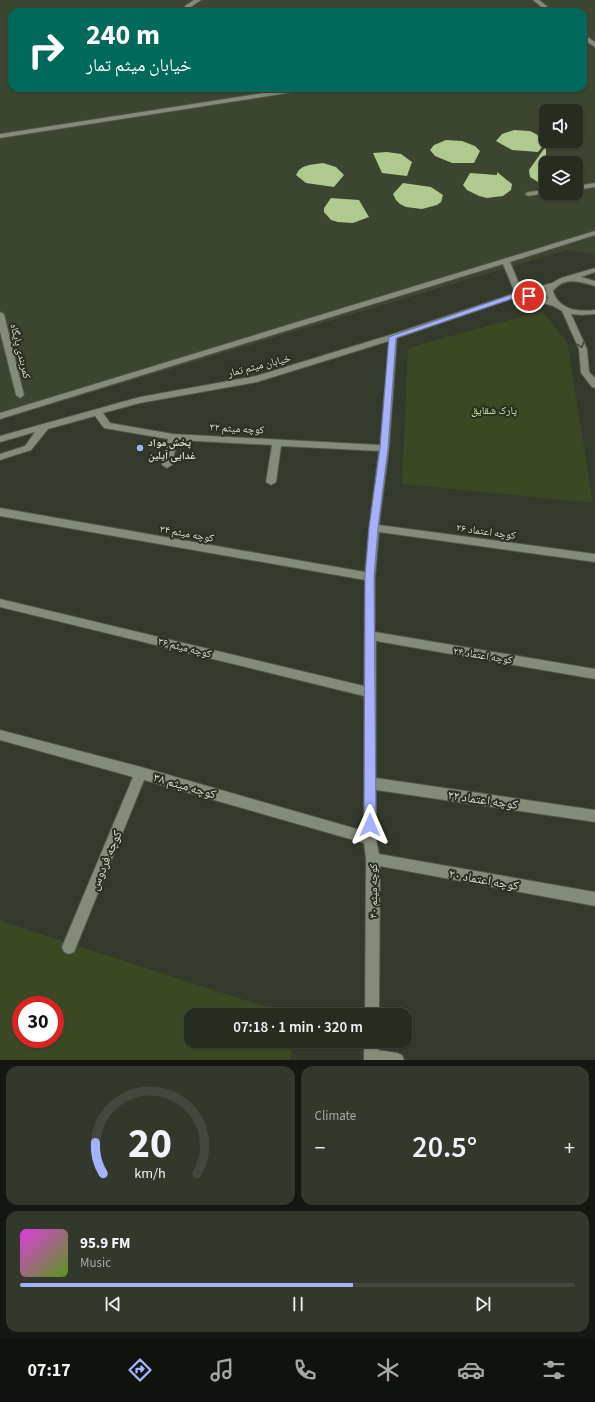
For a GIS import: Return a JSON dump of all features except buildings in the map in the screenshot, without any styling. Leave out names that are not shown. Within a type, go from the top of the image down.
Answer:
[{"type":"street","points":[[188,8],[198,0]]},
{"type":"street","points":[[536,0],[546,8]]},
{"type":"street","points":[[0,136],[281,92]]},
{"type":"street","points":[[583,187],[595,185]]},
{"type":"street","points":[[528,194],[539,193]]},
{"type":"street","points":[[0,416],[595,233]]},
{"type":"street","points":[[506,261],[519,294],[556,304],[576,313],[595,312]]},
{"type":"street","name":"خیابان میثم تمار","points":[[0,439],[140,400],[257,379],[393,337],[595,270]]},
{"type":"street","points":[[556,304],[550,298],[549,291],[556,283],[570,279],[582,279],[595,284]]},
{"type":"street","points":[[565,309],[583,349],[585,373],[595,383]]},
{"type":"street","name":"کمربندی پایگاه","points":[[0,314],[20,395]]},
{"type":"street","name":"کوچه میثم ۳۰","points":[[372,1008],[373,859],[370,839],[370,577],[374,528],[384,448],[393,337]]},
{"type":"street","name":"کوچه میثم ۳۲","points":[[97,412],[107,426],[173,437],[384,448]]},
{"type":"street","points":[[0,457],[28,448],[45,426]]},
{"type":"street","points":[[167,465],[173,437]]},
{"type":"street","points":[[271,482],[277,442]]},
{"type":"street","name":"کوچه میثم ۳۴","points":[[0,512],[370,577]]},
{"type":"street","name":"کوچه اعتماد ۲۶","points":[[374,528],[595,558]]},
{"type":"street","name":"کوچه میثم ۳۶","points":[[0,603],[369,692]]},
{"type":"street","name":"کوچه اعتماد ۲۴","points":[[370,636],[595,674]]},
{"type":"street","name":"کوچه میثم ۳۸","points":[[0,735],[141,773],[370,839]]},
{"type":"street","name":"کوچه فردوس","points":[[69,947],[141,773]]},
{"type":"street","name":"کوچه اعتماد ۲۲","points":[[370,783],[595,816]]},
{"type":"street","name":"کوچه اعتماد ۲۰","points":[[373,859],[595,899]]},
{"type":"street","points":[[371,1058],[397,1060]]},
{"type":"shaded area","points":[[0,0],[595,0],[595,255],[567,250],[0,420]]},
{"type":"green space","name":"پارک شقایق","points":[[542,311],[567,342],[593,503],[402,484],[408,348]]},
{"type":"green space","points":[[0,921],[269,1008],[184,1008],[184,1048],[292,1048],[290,1060],[0,1060]]},
{"type":"place","name":"پخش مواد غدایی آیلین","points":[[140,448]]},
{"type":"route","points":[[370,825],[370,577],[374,528],[384,448],[393,337],[519,294],[529,296]]}]
